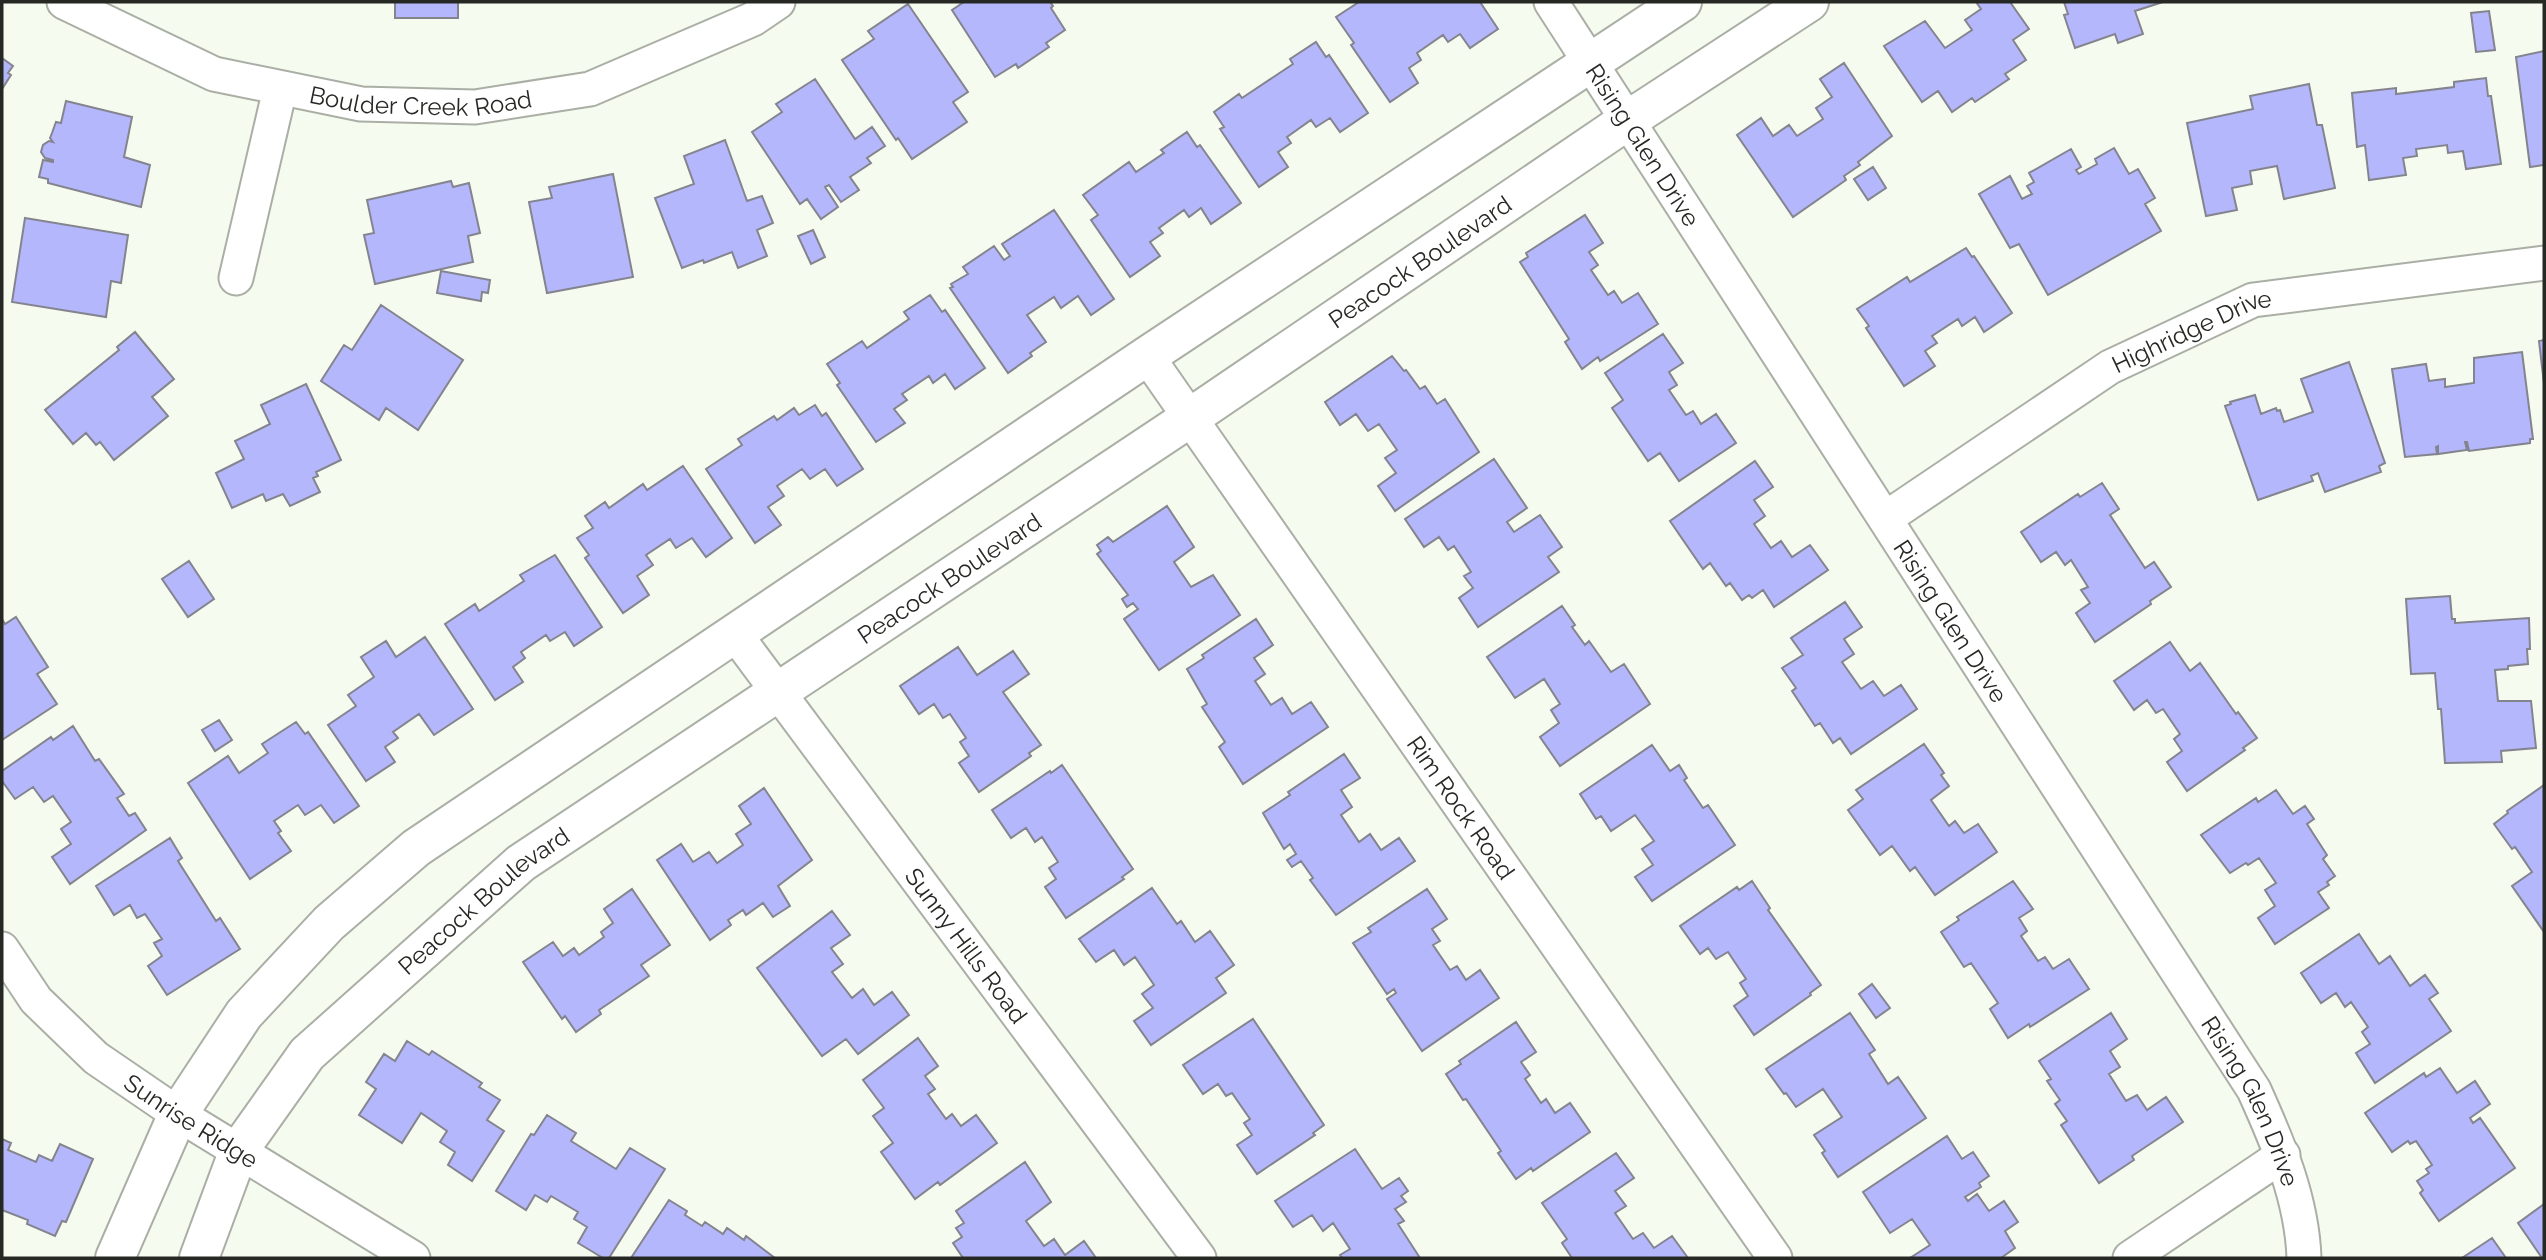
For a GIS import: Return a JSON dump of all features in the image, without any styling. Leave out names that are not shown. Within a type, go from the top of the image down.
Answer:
[{"type":"street","name":"Boulder Creek Road","points":[[64,2],[214,74],[361,104],[475,107],[590,89],[758,7]]},
{"type":"street","name":"Rising Glen Drive","points":[[1551,2],[2254,1090],[2283,1155],[2303,1241],[2304,1258]]},
{"type":"street","points":[[116,1258],[178,1114],[244,1014],[329,923],[416,848],[1147,356],[1682,2]]},
{"type":"street","name":"Peacock Boulevard","points":[[199,1258],[239,1150],[307,1054],[522,863],[1191,417],[1628,120],[1809,2]]},
{"type":"street","points":[[236,278],[280,89]]},
{"type":"street","name":"Highridge Drive","points":[[1886,518],[2110,367],[2253,300],[2544,263]]},
{"type":"street","name":"Rim Rock Road","points":[[1147,356],[1775,1258]]},
{"type":"street","name":"Sunny Hills Road","points":[[735,634],[1199,1258]]},
{"type":"street","name":"Sunrise Ridge","points":[[2,949],[36,1000],[96,1058],[178,1114],[413,1258]]},
{"type":"street","points":[[2130,1258],[2283,1155]]},
{"type":"building","points":[[395,2],[458,2],[458,18],[395,18]]},
{"type":"building","points":[[964,2],[1050,2],[1065,30],[1046,43],[1049,47],[1018,68],[1016,64],[995,77],[952,10]]},
{"type":"building","points":[[1359,2],[1480,2],[1498,29],[1470,48],[1460,34],[1448,42],[1443,35],[1417,53],[1421,60],[1409,68],[1418,83],[1390,102],[1351,45],[1354,43],[1336,17]]},
{"type":"building","points":[[1976,2],[2010,2],[2029,29],[2013,40],[2026,60],[2005,74],[2009,79],[1975,102],[1972,98],[1952,112],[1938,91],[1922,102],[1884,46],[1925,21],[1945,48],[1972,30],[1965,20],[1981,9]]},
{"type":"building","points":[[2064,2],[2163,2],[2135,11],[2143,34],[2118,43],[2115,34],[2075,48],[2064,15],[2068,14]]},
{"type":"building","points":[[908,4],[968,92],[953,102],[967,122],[912,159],[842,60],[874,39],[868,31]]},
{"type":"building","points":[[2489,11],[2495,50],[2476,52],[2471,13]]},
{"type":"building","points":[[1316,42],[1326,57],[1329,55],[1368,113],[1340,132],[1330,118],[1316,127],[1311,120],[1287,137],[1291,143],[1278,152],[1288,167],[1259,187],[1220,129],[1224,127],[1214,112],[1239,94],[1242,98],[1293,64],[1290,59]]},
{"type":"building","points":[[2544,51],[2544,165],[2530,167],[2516,57]]},
{"type":"building","points":[[2,58],[13,66],[2,89]]},
{"type":"building","points":[[1844,63],[1892,136],[1858,162],[1860,165],[1844,176],[1846,180],[1793,217],[1737,135],[1761,118],[1773,136],[1789,125],[1797,136],[1823,119],[1816,108],[1832,97],[1820,79]]},
{"type":"building","points":[[2486,78],[2501,164],[2466,169],[2463,151],[2448,153],[2447,145],[2416,149],[2417,156],[2403,158],[2406,175],[2369,180],[2365,145],[2357,147],[2352,93],[2396,88],[2396,94],[2454,87],[2454,82]]},
{"type":"building","points":[[815,79],[855,139],[872,127],[885,146],[867,158],[871,163],[850,177],[859,190],[841,202],[829,185],[825,187],[838,207],[821,219],[807,199],[800,204],[752,132],[782,112],[776,104]]},
{"type":"building","points":[[2309,84],[2317,125],[2322,125],[2335,188],[2284,199],[2277,166],[2250,171],[2252,184],[2232,188],[2237,210],[2206,216],[2187,123],[2253,109],[2250,96]]},
{"type":"building","points":[[66,101],[132,117],[124,157],[150,165],[141,207],[48,183],[48,179],[39,177],[43,160],[53,162],[41,152],[43,145],[49,141],[53,142],[50,138],[56,122],[61,123]]},
{"type":"building","points":[[1187,132],[1197,147],[1200,145],[1241,203],[1211,224],[1201,208],[1189,217],[1184,210],[1159,228],[1163,233],[1150,242],[1160,256],[1130,277],[1091,220],[1098,215],[1083,195],[1129,162],[1136,172],[1164,153],[1161,150]]},
{"type":"building","points":[[725,140],[747,201],[762,196],[773,223],[757,230],[767,256],[738,268],[732,252],[682,268],[655,198],[694,184],[684,156]]},
{"type":"building","points":[[2114,148],[2129,174],[2138,169],[2155,198],[2145,204],[2161,231],[2048,295],[2019,244],[2010,248],[1979,194],[2010,176],[2022,199],[2032,194],[2027,186],[2034,182],[2029,173],[2071,149],[2081,167],[2076,170],[2079,174],[2097,164],[2095,159]]},
{"type":"building","points":[[1873,167],[1886,188],[1868,200],[1854,179]]},
{"type":"building","points":[[613,174],[633,277],[547,293],[529,202],[552,198],[549,187]]},
{"type":"building","points":[[451,181],[453,187],[469,183],[480,233],[468,236],[473,262],[375,284],[364,235],[374,233],[367,200]]},
{"type":"building","points":[[1054,210],[1114,299],[1091,315],[1078,296],[1061,308],[1054,297],[1027,315],[1046,342],[1008,373],[950,288],[953,287],[951,284],[968,274],[963,267],[994,246],[1004,260],[1010,256],[1002,244]]},
{"type":"building","points":[[1585,215],[1603,243],[1589,252],[1598,265],[1591,270],[1608,295],[1614,291],[1622,303],[1638,293],[1658,324],[1600,361],[1598,357],[1582,369],[1565,342],[1569,339],[1520,262],[1528,257],[1526,253]]},
{"type":"building","points":[[25,218],[128,235],[121,283],[111,281],[106,317],[12,302]]},
{"type":"building","points":[[813,230],[825,257],[811,264],[798,236]]},
{"type":"building","points":[[1966,248],[2012,313],[1984,332],[1975,317],[1962,326],[1958,319],[1932,336],[1937,343],[1925,351],[1935,366],[1904,386],[1866,328],[1869,326],[1857,309],[1907,277],[1910,282]]},
{"type":"building","points":[[441,271],[490,280],[488,293],[482,292],[481,301],[437,293]]},
{"type":"building","points":[[930,295],[942,312],[945,310],[985,368],[955,389],[945,374],[933,383],[929,376],[902,394],[907,400],[894,409],[905,423],[876,442],[837,385],[840,383],[827,364],[862,341],[867,348],[909,319],[904,312]]},
{"type":"building","points":[[381,305],[463,360],[418,430],[386,408],[379,420],[321,381],[344,345],[352,350]]},
{"type":"building","points":[[135,332],[174,379],[152,397],[168,416],[114,460],[100,442],[96,445],[86,433],[73,444],[45,410],[119,350],[117,347]]},
{"type":"building","points":[[1663,334],[1683,363],[1669,372],[1677,385],[1669,390],[1686,415],[1693,411],[1701,424],[1716,414],[1736,443],[1679,481],[1660,453],[1648,461],[1612,408],[1623,400],[1605,373]]},
{"type":"building","points":[[2544,340],[2544,384],[2539,341]]},
{"type":"building","points":[[2522,352],[2533,439],[2530,439],[2530,443],[2469,451],[2465,442],[2467,450],[2438,454],[2438,446],[2437,454],[2405,457],[2392,369],[2426,364],[2429,381],[2445,379],[2445,387],[2474,383],[2474,358]]},
{"type":"building","points":[[1392,356],[1420,389],[1425,386],[1437,404],[1445,399],[1479,452],[1395,511],[1378,486],[1396,473],[1385,458],[1397,450],[1379,424],[1368,431],[1356,414],[1340,425],[1325,402]]},
{"type":"building","points":[[2349,362],[2385,463],[2379,466],[2381,472],[2325,492],[2318,473],[2311,476],[2313,481],[2258,500],[2225,406],[2255,395],[2261,414],[2276,408],[2277,411],[2280,410],[2284,422],[2313,412],[2301,379]]},
{"type":"building","points":[[306,384],[341,460],[316,472],[318,476],[313,478],[320,492],[290,506],[283,494],[266,501],[263,494],[232,508],[216,473],[244,459],[235,441],[270,424],[261,405]]},
{"type":"building","points":[[815,405],[822,416],[826,413],[863,469],[837,486],[825,469],[810,479],[802,469],[777,486],[784,496],[768,507],[781,525],[755,543],[706,469],[742,445],[738,439],[774,416],[777,420],[794,408],[799,415]]},
{"type":"building","points":[[1494,459],[1527,508],[1507,522],[1514,532],[1540,515],[1562,547],[1548,557],[1559,572],[1478,627],[1459,598],[1473,588],[1464,576],[1471,572],[1454,546],[1448,550],[1439,537],[1424,547],[1405,519]]},
{"type":"building","points":[[1755,461],[1773,487],[1754,500],[1765,516],[1754,524],[1771,548],[1781,541],[1792,557],[1810,545],[1828,570],[1774,607],[1763,590],[1752,598],[1749,595],[1742,600],[1730,583],[1726,586],[1710,563],[1703,569],[1670,521]]},
{"type":"building","points":[[683,466],[732,538],[706,557],[692,538],[676,548],[670,539],[646,555],[653,565],[637,576],[649,595],[623,613],[585,558],[589,555],[577,538],[593,528],[585,516],[605,502],[609,508],[643,484],[647,490]]},
{"type":"building","points":[[2102,483],[2119,509],[2110,515],[2145,568],[2154,562],[2171,587],[2095,642],[2076,613],[2090,603],[2081,590],[2088,587],[2071,560],[2065,565],[2056,552],[2041,562],[2021,532],[2078,494],[2080,497]]},
{"type":"building","points":[[1167,506],[1194,547],[1174,562],[1191,587],[1213,575],[1240,615],[1159,670],[1124,619],[1138,609],[1133,603],[1127,607],[1122,599],[1128,595],[1097,554],[1101,551],[1097,545],[1108,537],[1113,542]]},
{"type":"building","points":[[555,555],[602,627],[574,646],[565,632],[550,641],[546,635],[521,652],[525,658],[513,667],[523,682],[495,700],[445,624],[475,604],[479,611],[524,581],[520,575]]},
{"type":"building","points":[[189,561],[214,599],[188,617],[162,579]]},
{"type":"building","points":[[2450,596],[2452,619],[2455,619],[2455,623],[2529,618],[2528,664],[2495,670],[2498,701],[2531,701],[2536,748],[2501,751],[2502,762],[2445,763],[2435,673],[2411,674],[2406,599]]},
{"type":"building","points":[[1845,602],[1862,627],[1844,639],[1854,654],[1842,662],[1861,689],[1873,681],[1884,696],[1901,685],[1917,709],[1851,754],[1840,738],[1833,743],[1820,723],[1815,726],[1792,691],[1796,688],[1782,668],[1803,655],[1791,638]]},
{"type":"building","points":[[1562,606],[1585,645],[1589,641],[1611,672],[1624,664],[1650,704],[1560,766],[1540,737],[1559,723],[1551,710],[1560,704],[1544,679],[1515,698],[1487,657]]},
{"type":"building","points":[[16,617],[48,667],[37,674],[57,704],[2,740],[2,619],[5,624]]},
{"type":"building","points":[[1256,619],[1273,645],[1254,658],[1265,674],[1255,681],[1271,705],[1282,698],[1292,714],[1311,702],[1328,727],[1243,784],[1219,747],[1225,742],[1202,707],[1207,704],[1187,669],[1204,658],[1202,655]]},
{"type":"building","points":[[425,637],[473,709],[434,735],[419,714],[393,732],[398,738],[385,747],[395,762],[366,781],[328,725],[356,706],[348,695],[374,677],[361,657],[386,641],[396,657]]},
{"type":"building","points":[[2170,642],[2190,671],[2200,663],[2236,714],[2238,712],[2257,738],[2243,748],[2245,750],[2187,791],[2167,762],[2182,751],[2174,739],[2180,734],[2163,709],[2156,713],[2147,700],[2134,710],[2114,681]]},
{"type":"building","points":[[958,647],[977,675],[1013,651],[1029,674],[1003,692],[1041,745],[1029,753],[1031,756],[979,792],[959,763],[969,756],[960,742],[966,738],[950,714],[943,718],[934,704],[919,714],[900,686]]},
{"type":"building","points":[[219,720],[232,740],[215,751],[202,730]]},
{"type":"building","points":[[296,722],[305,734],[308,732],[359,806],[334,823],[321,805],[305,815],[298,805],[274,821],[281,831],[278,833],[291,851],[250,879],[188,783],[228,756],[239,773],[268,753],[262,744]]},
{"type":"building","points":[[73,726],[95,761],[99,759],[124,794],[117,798],[129,816],[135,813],[146,830],[70,884],[52,857],[71,844],[61,829],[71,822],[53,796],[44,802],[33,787],[15,799],[2,781],[2,771],[51,737],[53,740]]},
{"type":"building","points":[[1924,744],[1944,773],[1941,775],[1949,786],[1931,800],[1949,826],[1955,821],[1964,833],[1978,824],[1997,852],[1935,895],[1915,867],[1910,871],[1892,846],[1880,855],[1848,810],[1863,799],[1856,790]]},
{"type":"building","points":[[1652,745],[1670,771],[1679,765],[1687,778],[1684,780],[1703,808],[1708,805],[1735,845],[1652,901],[1635,877],[1653,865],[1642,849],[1654,841],[1635,815],[1611,831],[1601,816],[1596,819],[1580,794]]},
{"type":"building","points":[[1344,754],[1360,778],[1341,790],[1352,807],[1341,815],[1359,842],[1370,834],[1381,850],[1399,838],[1415,861],[1336,915],[1310,880],[1313,878],[1301,861],[1292,867],[1287,860],[1296,854],[1290,844],[1284,849],[1263,813],[1290,795],[1288,792]]},
{"type":"building","points":[[1062,765],[1133,869],[1122,877],[1124,879],[1066,918],[1045,887],[1056,879],[1049,868],[1058,862],[1042,837],[1035,842],[1026,828],[1011,838],[992,810]]},
{"type":"building","points":[[2544,785],[2544,932],[2512,886],[2532,872],[2515,847],[2512,849],[2494,824],[2508,813],[2507,811]]},
{"type":"building","points":[[764,788],[812,860],[778,886],[790,906],[773,917],[763,903],[746,915],[743,910],[728,920],[731,925],[710,940],[657,860],[681,844],[693,862],[709,852],[717,863],[743,845],[736,834],[751,824],[739,806]]},
{"type":"building","points":[[2276,790],[2293,814],[2305,806],[2314,819],[2307,824],[2327,855],[2323,859],[2335,876],[2327,882],[2329,885],[2318,892],[2329,908],[2275,944],[2258,918],[2275,906],[2265,890],[2276,883],[2259,858],[2230,873],[2201,835],[2256,798],[2258,802]]},
{"type":"building","points":[[170,838],[182,858],[178,861],[216,921],[220,918],[240,949],[167,995],[148,966],[162,956],[154,943],[162,939],[145,914],[137,918],[130,905],[114,915],[96,886]]},
{"type":"building","points":[[1752,881],[1770,908],[1768,910],[1821,985],[1754,1035],[1734,1006],[1748,996],[1740,983],[1746,979],[1728,952],[1716,959],[1708,948],[1700,954],[1680,926],[1737,887],[1739,890]]},
{"type":"building","points":[[2013,881],[2033,909],[2019,918],[2027,931],[2021,936],[2038,961],[2045,957],[2053,969],[2069,959],[2089,989],[2008,1038],[1990,1009],[1998,1003],[1971,963],[1964,967],[1941,932],[1959,920],[1957,917]]},
{"type":"building","points":[[1152,888],[1177,924],[1181,921],[1195,942],[1210,931],[1234,965],[1216,978],[1226,993],[1151,1045],[1134,1021],[1153,1008],[1142,994],[1154,985],[1135,957],[1124,965],[1114,950],[1096,962],[1079,939]]},
{"type":"building","points":[[632,889],[670,945],[641,965],[649,976],[599,1010],[601,1014],[576,1032],[565,1016],[562,1019],[523,962],[553,942],[563,956],[574,948],[579,955],[604,937],[601,932],[613,923],[604,909]]},
{"type":"building","points":[[1427,889],[1447,919],[1432,929],[1440,941],[1433,945],[1450,970],[1457,966],[1466,980],[1480,970],[1499,998],[1422,1051],[1387,999],[1396,993],[1394,989],[1387,994],[1353,943],[1371,932],[1368,928]]},
{"type":"building","points":[[832,911],[850,935],[831,948],[843,964],[832,972],[852,998],[863,989],[874,1005],[892,992],[909,1015],[858,1054],[846,1039],[822,1056],[757,968]]},
{"type":"building","points":[[2359,934],[2379,964],[2390,956],[2410,986],[2425,975],[2438,993],[2429,999],[2451,1031],[2375,1083],[2356,1053],[2370,1044],[2362,1032],[2368,1027],[2351,1002],[2345,1007],[2336,993],[2321,1003],[2301,973]]},
{"type":"building","points":[[1872,984],[1890,1008],[1876,1018],[1859,994]]},
{"type":"building","points":[[1850,1013],[1875,1050],[1869,1054],[1888,1084],[1898,1077],[1926,1118],[1838,1177],[1814,1135],[1842,1117],[1823,1089],[1796,1107],[1766,1069]]},
{"type":"building","points":[[2111,1013],[2127,1039],[2110,1051],[2120,1067],[2109,1074],[2126,1101],[2137,1095],[2147,1110],[2166,1097],[2183,1122],[2132,1156],[2134,1160],[2099,1183],[2061,1125],[2067,1121],[2055,1104],[2060,1100],[2047,1081],[2051,1079],[2039,1061]]},
{"type":"building","points":[[1253,1019],[1324,1125],[1313,1133],[1315,1135],[1257,1174],[1237,1145],[1252,1135],[1244,1123],[1250,1119],[1232,1093],[1226,1096],[1218,1084],[1203,1094],[1183,1065]]},
{"type":"building","points":[[1516,1022],[1536,1052],[1521,1062],[1530,1075],[1525,1079],[1541,1103],[1546,1099],[1555,1113],[1570,1103],[1590,1132],[1533,1171],[1531,1168],[1516,1179],[1498,1153],[1501,1151],[1446,1074],[1461,1064],[1459,1061]]},
{"type":"building","points":[[918,1038],[938,1066],[925,1076],[935,1089],[928,1094],[946,1119],[952,1114],[961,1126],[976,1115],[997,1143],[940,1185],[938,1182],[915,1199],[881,1152],[893,1143],[873,1116],[884,1108],[863,1080]]},
{"type":"building","points":[[407,1041],[429,1055],[432,1051],[482,1083],[479,1087],[500,1100],[487,1120],[504,1131],[472,1181],[448,1165],[455,1152],[440,1142],[447,1131],[421,1113],[402,1143],[359,1115],[376,1089],[366,1082],[384,1054],[395,1061]]},
{"type":"building","points":[[2440,1068],[2457,1093],[2475,1081],[2490,1104],[2470,1118],[2473,1123],[2480,1118],[2515,1168],[2439,1221],[2420,1193],[2423,1190],[2417,1181],[2429,1173],[2426,1169],[2432,1165],[2416,1141],[2410,1144],[2408,1141],[2392,1152],[2365,1113],[2424,1073],[2426,1077]]},
{"type":"building","points":[[547,1115],[576,1133],[571,1141],[616,1169],[630,1148],[665,1169],[609,1258],[603,1258],[578,1243],[587,1227],[574,1219],[578,1212],[551,1196],[547,1202],[535,1195],[526,1210],[496,1191],[531,1134],[534,1135]]},
{"type":"building","points":[[1947,1136],[1962,1159],[1973,1152],[1989,1176],[1979,1183],[1981,1187],[1965,1197],[1968,1201],[1977,1194],[1989,1211],[2004,1201],[2018,1222],[2005,1231],[2015,1248],[2001,1258],[1910,1258],[1930,1245],[1912,1219],[1890,1233],[1863,1192]]},
{"type":"building","points":[[2,1139],[11,1143],[8,1150],[36,1162],[39,1155],[52,1161],[60,1144],[93,1159],[66,1222],[62,1221],[55,1236],[27,1224],[28,1220],[2,1210]]},
{"type":"building","points":[[1355,1149],[1382,1189],[1399,1178],[1408,1191],[1401,1196],[1406,1202],[1395,1209],[1404,1221],[1398,1224],[1420,1258],[1342,1258],[1340,1255],[1350,1249],[1333,1223],[1323,1231],[1312,1215],[1293,1227],[1275,1201]]},
{"type":"building","points":[[1616,1153],[1634,1178],[1615,1191],[1626,1206],[1615,1213],[1633,1239],[1643,1233],[1654,1248],[1672,1236],[1688,1258],[1572,1258],[1562,1243],[1567,1239],[1542,1203]]},
{"type":"building","points":[[1025,1162],[1051,1202],[1026,1221],[1044,1246],[1054,1239],[1065,1255],[1084,1241],[1096,1258],[963,1258],[953,1243],[962,1237],[956,1228],[964,1223],[956,1211]]},
{"type":"building","points":[[669,1200],[687,1211],[685,1215],[702,1226],[705,1222],[723,1234],[727,1228],[744,1240],[746,1236],[775,1258],[631,1258]]},
{"type":"building","points":[[2544,1204],[2544,1258],[2542,1258],[2518,1223]]},
{"type":"building","points":[[2492,1238],[2506,1258],[2462,1258]]}]
